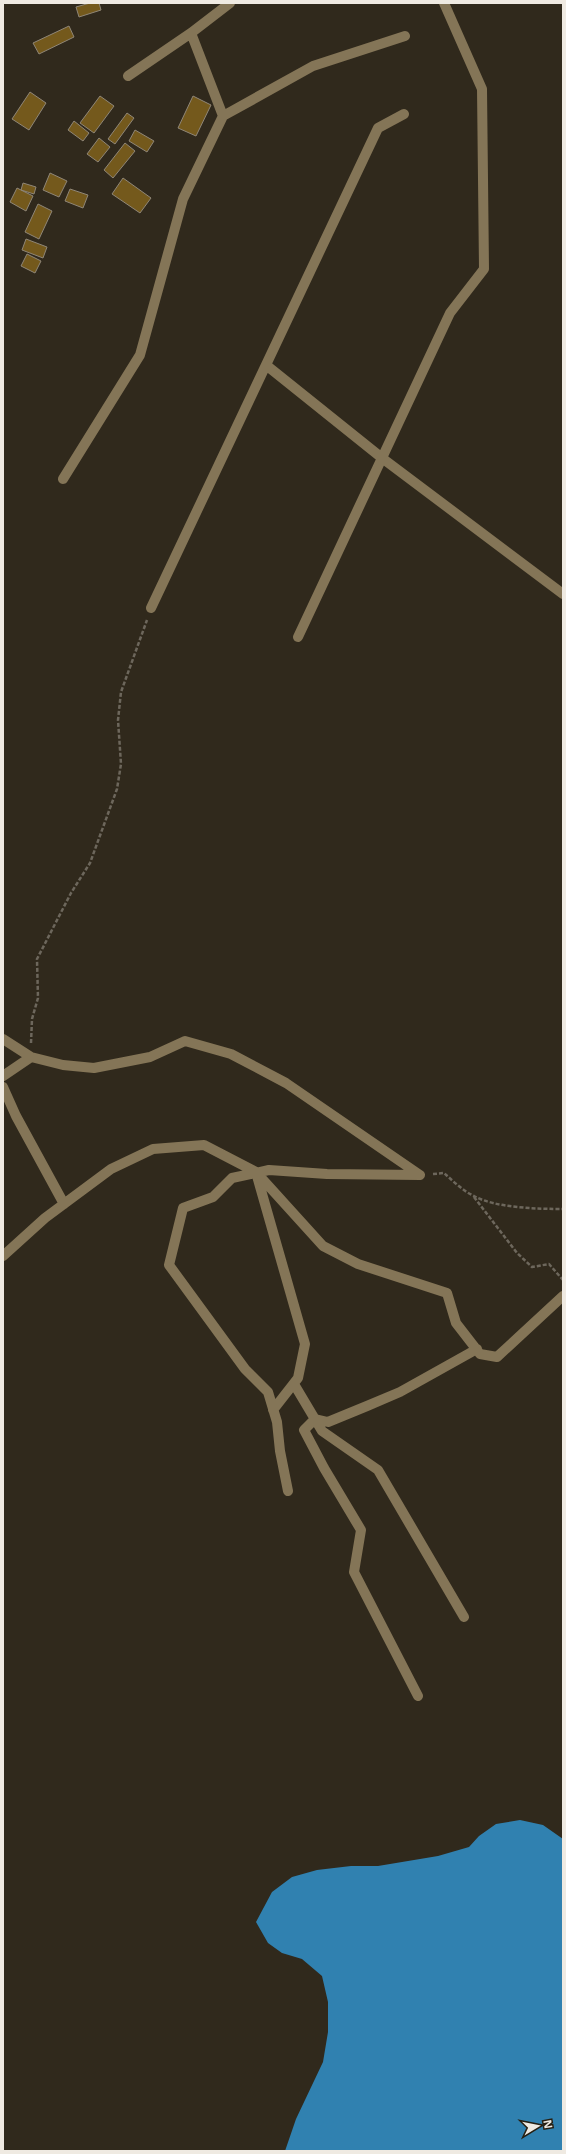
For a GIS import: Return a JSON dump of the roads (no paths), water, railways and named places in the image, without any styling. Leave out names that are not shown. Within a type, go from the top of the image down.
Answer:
[{"type":"street","points":[[128,76],[191,33],[230,3]]},
{"type":"street","points":[[298,637],[450,313],[484,269],[482,89],[444,3]]},
{"type":"street","points":[[191,33],[223,116]]},
{"type":"street","points":[[64,478],[140,356],[183,199],[223,116],[313,66],[405,36]]},
{"type":"street","points":[[152,608],[378,128],[404,114]]},
{"type":"street","points":[[266,365],[382,458],[563,594]]},
{"type":"street","points":[[3,1039],[31,1057],[63,1065],[94,1068],[150,1057],[185,1041],[231,1054],[286,1082],[420,1175],[328,1174],[269,1170],[232,1178],[213,1197],[183,1208],[169,1265],[245,1369],[268,1392],[273,1410],[288,1491]]},
{"type":"street","points":[[3,1076],[31,1057]]},
{"type":"street","points":[[3,1087],[16,1116],[64,1204]]},
{"type":"street","points":[[3,1256],[45,1218],[111,1169],[153,1149],[204,1145],[256,1172],[323,1246],[358,1264],[447,1293],[456,1323],[480,1354],[497,1358],[563,1296]]},
{"type":"street","points":[[256,1172],[305,1344],[298,1378],[273,1410]]},
{"type":"street","points":[[314,1419],[328,1422],[400,1392],[477,1349]]},
{"type":"street","points":[[294,1384],[322,1431],[378,1470],[464,1617]]},
{"type":"street","points":[[314,1419],[304,1430],[324,1468],[361,1530],[354,1572],[418,1696]]},
{"type":"water","points":[[520,1820],[543,1825],[563,1839],[563,2151],[285,2151],[296,2119],[323,2062],[328,2032],[328,2002],[322,1976],[302,1959],[282,1953],[268,1943],[256,1922],[272,1892],[292,1877],[317,1870],[351,1866],[378,1866],[438,1856],[469,1847],[479,1836],[496,1824]]}]
